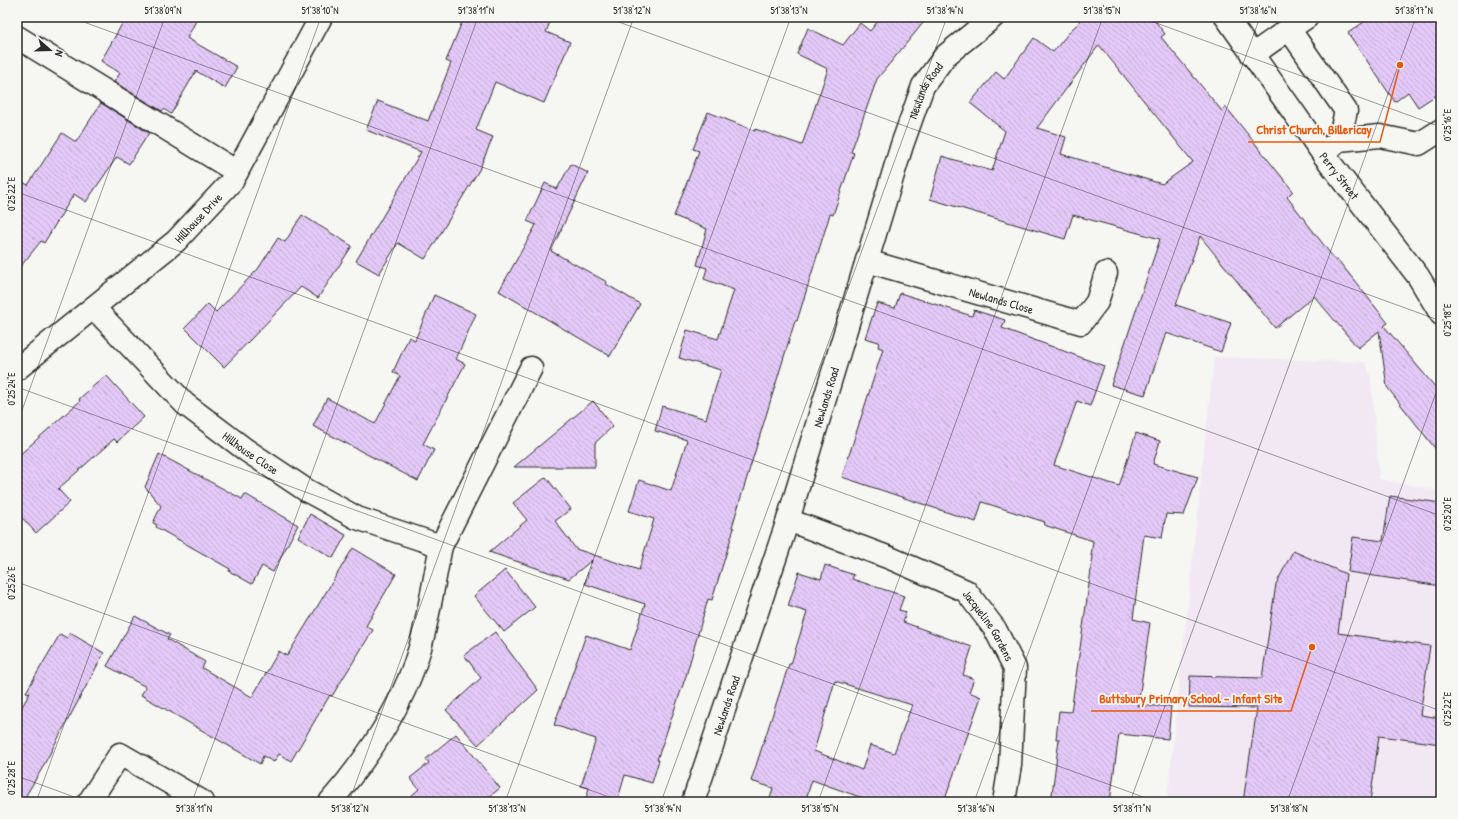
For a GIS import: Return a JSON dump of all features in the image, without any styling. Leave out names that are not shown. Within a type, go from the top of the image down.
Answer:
[{"type":"street","name":"Hillhouse Drive","points":[[17,369],[176,241],[232,181],[321,17]]},
{"type":"street","name":"Newlands Road","points":[[693,802],[788,520],[902,145],[923,86],[945,56],[993,17]]},
{"type":"street","name":"Perry Street","points":[[1226,17],[1252,55],[1331,147],[1418,276],[1441,314]]},
{"type":"street","points":[[1252,55],[1308,17]]},
{"type":"street","points":[[1289,29],[1346,111],[1331,147]]},
{"type":"street","points":[[17,37],[237,172]]},
{"type":"street","points":[[1331,147],[1380,136],[1419,144],[1441,130]]},
{"type":"street","name":"Newlands Close","points":[[867,261],[1081,323],[1096,302],[1106,273]]},
{"type":"street","name":"Hillhouse Close","points":[[94,308],[185,404],[246,450],[306,490],[357,518],[441,546]]},
{"type":"street","points":[[330,802],[345,785],[389,721],[406,687],[420,648],[441,546],[531,368]]},
{"type":"street","name":"Jacqueline Gardens","points":[[788,520],[890,558],[966,591],[995,629],[1015,668],[1010,765],[1004,802]]},
{"type":"street","points":[[89,802],[120,754],[202,802]]},
{"type":"shaded area","points":[[1214,357],[1365,362],[1371,378],[1379,479],[1441,491],[1441,802],[1167,802]]},
{"type":"building","points":[[126,17],[198,17],[187,38],[237,67],[225,88],[196,71],[171,114],[164,109],[162,111],[114,82],[120,73],[101,61]]},
{"type":"building","points":[[464,17],[552,17],[546,32],[570,42],[544,103],[495,82],[476,130],[493,137],[479,170],[425,259],[398,243],[379,274],[356,261],[421,152],[366,130],[378,101],[428,121],[451,63],[446,61]]},
{"type":"building","points":[[881,17],[928,17],[877,79],[851,152],[854,153],[833,215],[830,214],[797,321],[795,321],[732,527],[734,528],[712,600],[708,599],[686,676],[657,760],[659,760],[652,783],[625,775],[617,802],[585,802],[589,788],[581,786],[596,739],[554,725],[586,635],[630,650],[645,604],[585,584],[592,560],[569,579],[489,552],[527,520],[513,503],[546,477],[571,509],[555,521],[576,549],[639,570],[654,519],[629,511],[639,480],[671,491],[687,440],[655,431],[662,406],[706,419],[721,370],[679,358],[687,330],[718,339],[734,290],[704,279],[707,268],[697,265],[707,229],[674,216],[699,151],[693,149],[708,112],[755,131],[755,129],[802,145],[828,69],[797,54],[808,28],[843,45],[860,23],[870,31]]},
{"type":"building","points":[[1076,17],[1152,17],[1165,34],[1161,37],[1222,111],[1226,107],[1293,191],[1287,197],[1336,261],[1338,260],[1388,323],[1384,326],[1441,394],[1441,456],[1387,387],[1379,331],[1358,348],[1314,296],[1275,328],[1200,236],[1176,305],[1231,323],[1221,352],[1166,333],[1145,395],[1111,385],[1160,239],[1073,215],[1065,239],[930,199],[942,156],[992,171],[1005,131],[970,103],[996,72],[1004,79],[1034,38],[1053,52],[1072,29],[1080,22]],"holes":[[[1099,45],[1193,162],[1162,184],[1061,154],[1066,137],[1037,128]]]},
{"type":"building","points":[[1371,17],[1441,17],[1441,92],[1418,107],[1408,92],[1395,102],[1348,33]]},
{"type":"building","points":[[101,103],[149,133],[129,164],[117,157],[86,202],[74,194],[44,243],[41,241],[17,271],[17,179],[28,185],[62,133],[76,142]]},
{"type":"building","points":[[571,164],[588,173],[551,251],[607,282],[606,284],[640,304],[610,356],[499,291],[536,225],[527,221],[545,183],[557,189]]},
{"type":"building","points":[[302,215],[352,246],[318,298],[301,287],[224,367],[185,328],[208,304],[216,312],[258,269],[278,238],[285,242]]},
{"type":"building","points":[[900,293],[972,316],[974,310],[1005,320],[1002,328],[1104,366],[1090,406],[1077,401],[1054,465],[1119,486],[1136,433],[1160,441],[1153,464],[1198,477],[1184,515],[1166,514],[1162,538],[1144,535],[1133,619],[1150,623],[1138,706],[1171,706],[1168,739],[1119,734],[1110,802],[1051,802],[1059,739],[1056,739],[1059,711],[1071,712],[1093,556],[1091,556],[1093,541],[1044,525],[1045,522],[982,502],[976,522],[842,477],[883,349],[878,347],[879,342],[865,338],[877,303],[895,308]]},
{"type":"building","points":[[434,295],[476,314],[456,359],[465,364],[423,444],[434,450],[418,481],[313,426],[327,398],[375,424],[400,376],[393,372],[409,337],[415,340]]},
{"type":"building","points":[[106,375],[144,417],[117,442],[114,439],[58,489],[70,502],[36,533],[17,512],[17,457],[80,401],[79,399]]},
{"type":"building","points":[[593,401],[613,426],[595,443],[595,467],[514,467]]},
{"type":"building","points":[[159,454],[242,499],[245,494],[298,525],[273,572],[262,566],[252,584],[229,571],[230,569],[156,527],[157,525],[153,523],[161,506],[145,487]]},
{"type":"building","points":[[1390,496],[1441,503],[1441,586],[1348,572],[1353,537],[1383,541]]},
{"type":"building","points":[[310,514],[346,535],[333,558],[298,537]]},
{"type":"building","points":[[353,548],[396,574],[366,626],[373,630],[332,696],[330,695],[291,761],[279,754],[274,762],[263,756],[260,764],[141,695],[146,687],[107,666],[135,616],[170,635],[167,639],[205,662],[202,668],[252,697],[279,651],[287,656]]},
{"type":"building","points":[[1293,551],[1346,574],[1338,633],[1430,646],[1420,715],[1441,718],[1441,744],[1379,736],[1370,802],[1243,802],[1257,708],[1189,707],[1190,676],[1262,678],[1276,584]]},
{"type":"building","points":[[825,565],[854,575],[852,579],[904,596],[899,610],[906,612],[903,622],[972,647],[963,675],[974,679],[969,692],[981,697],[944,802],[874,802],[812,780],[805,802],[769,802],[773,788],[751,781],[807,612],[788,606],[799,572],[821,579]],"holes":[[[835,681],[912,705],[894,753],[870,745],[862,770],[814,751]]]},
{"type":"building","points":[[505,570],[535,607],[504,632],[474,596]]},
{"type":"building","points":[[495,632],[538,690],[478,745],[446,710],[481,678],[464,655]]},
{"type":"building","points":[[70,633],[104,653],[40,772],[22,802],[17,802],[17,715],[30,693],[26,692],[60,634],[67,638]]},
{"type":"building","points":[[456,734],[500,788],[483,802],[404,802],[419,789],[410,778],[429,763],[426,759]]},
{"type":"place","name":"Christ Church, Billericay","points":[[1400,65]]},
{"type":"place","name":"Buttsbury Primary School - Infant Site","points":[[1312,647]]}]
